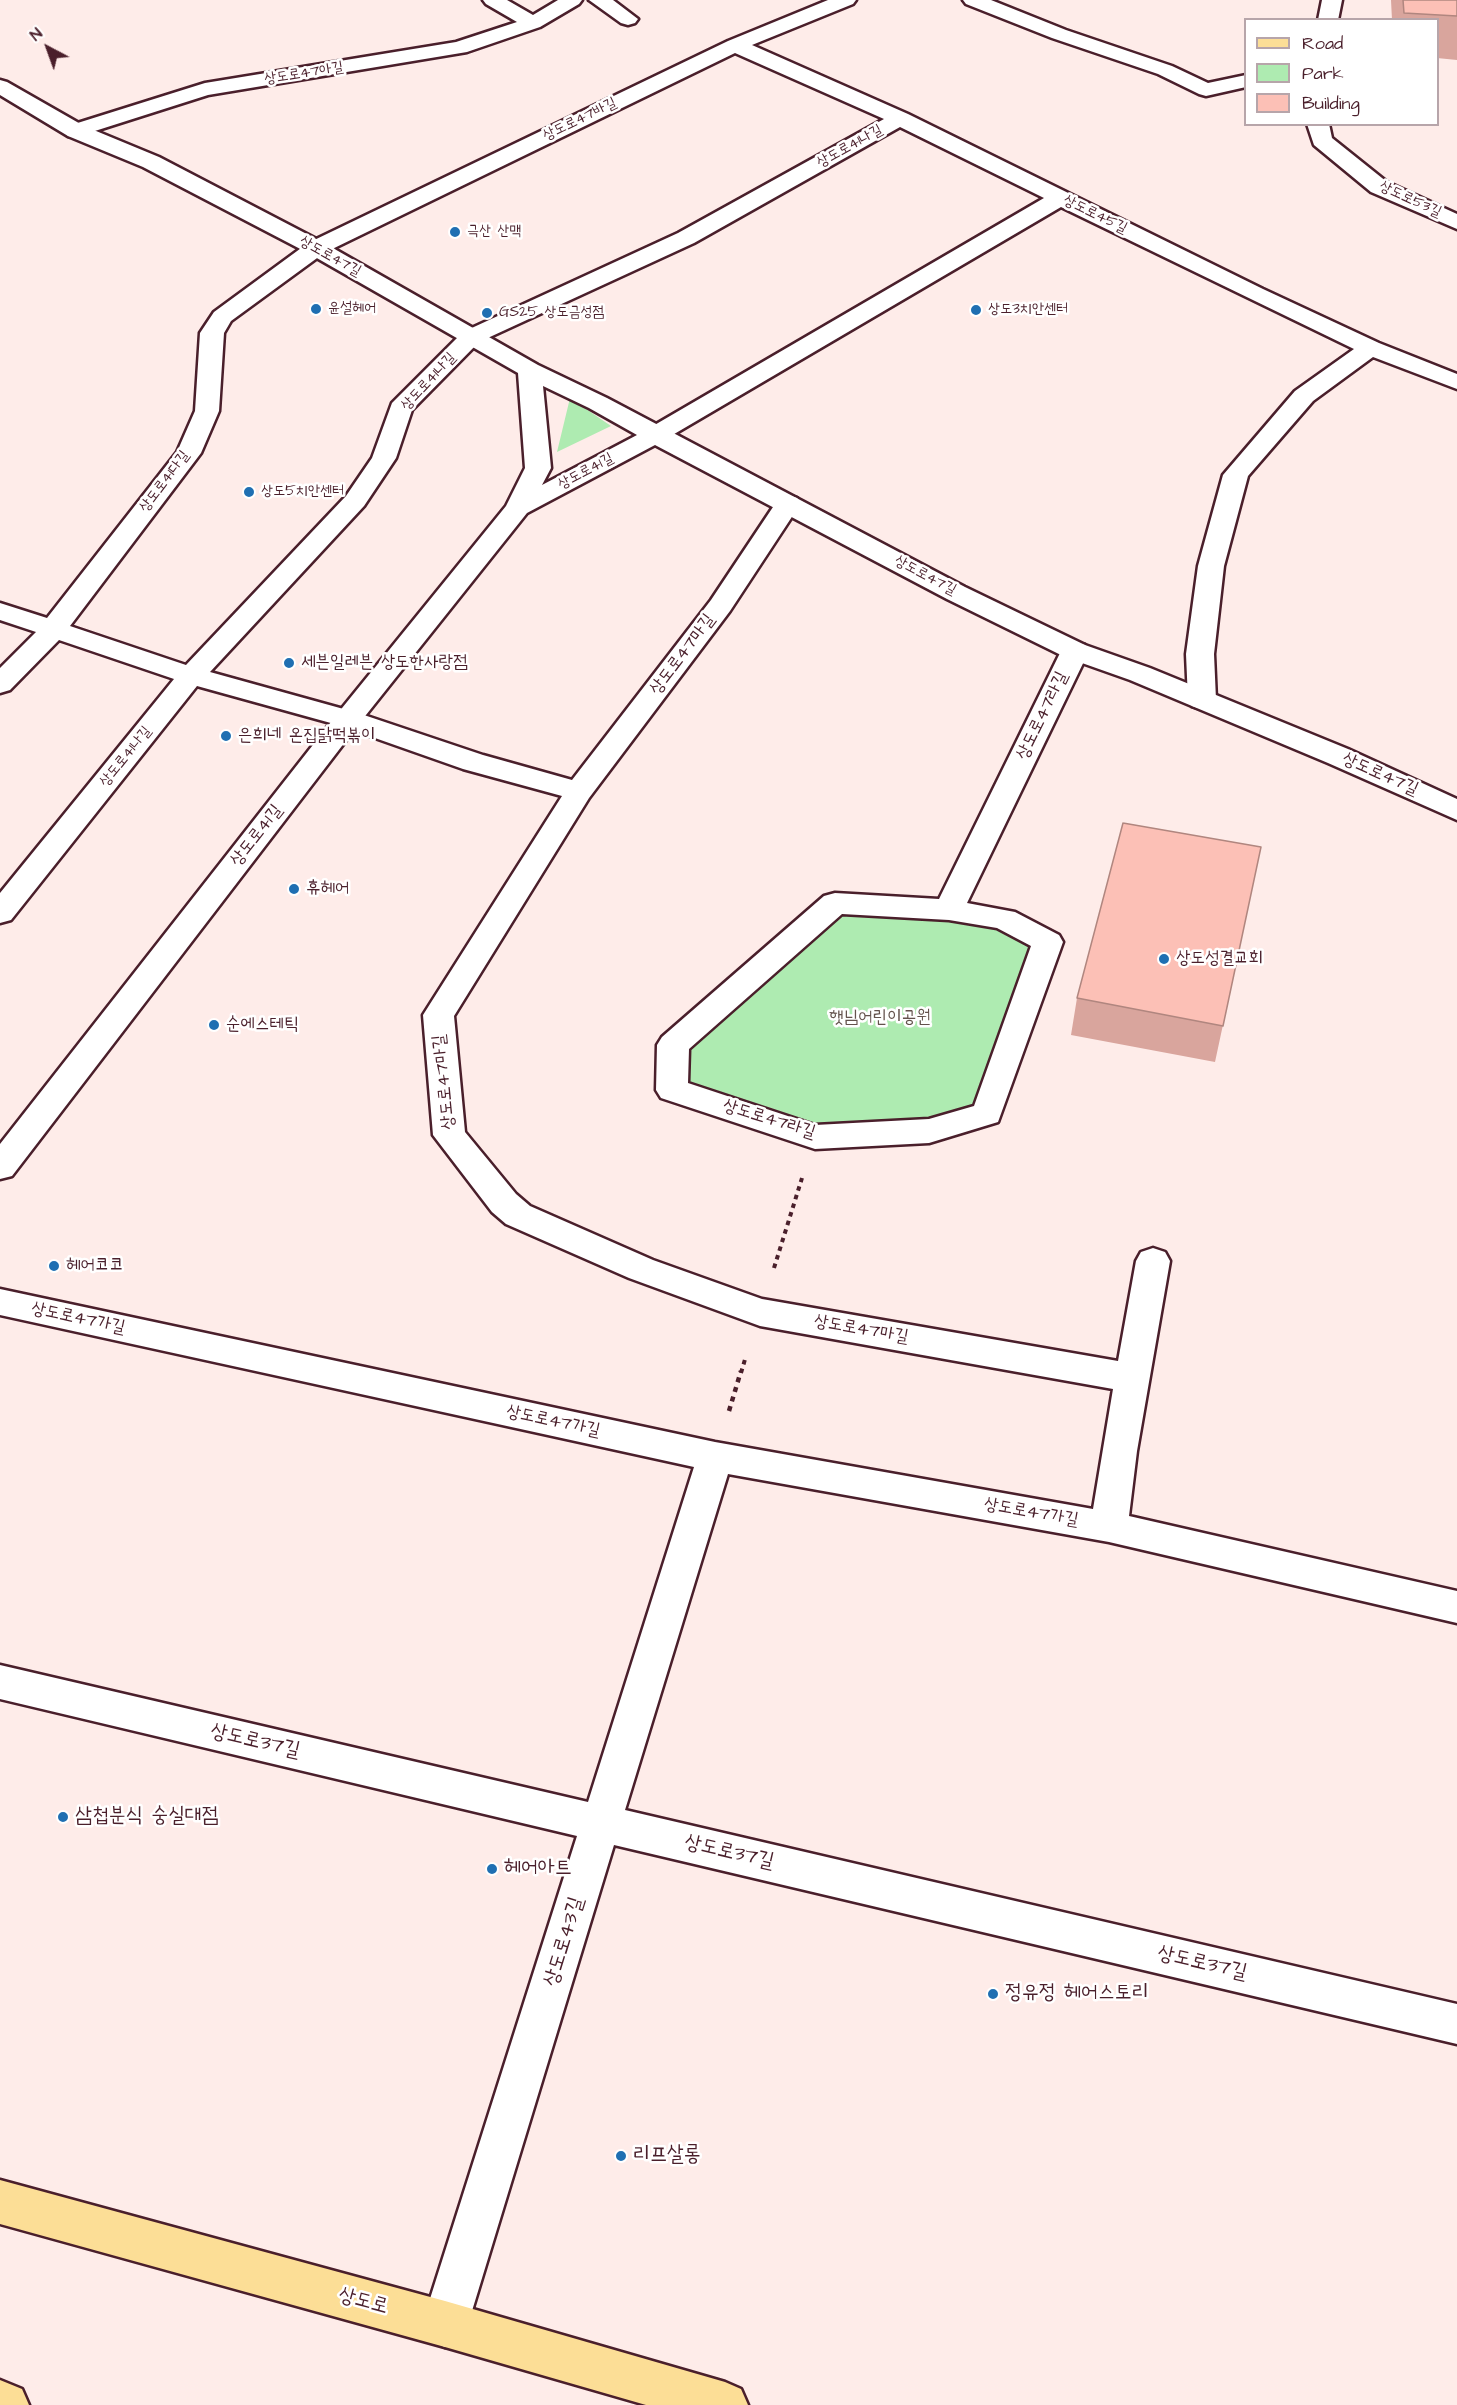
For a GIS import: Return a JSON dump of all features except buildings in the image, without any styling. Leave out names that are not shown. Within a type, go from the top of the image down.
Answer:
[{"type":"main road","name":"상도로","points":[[0,2202],[445,2324],[724,2405]]},
{"type":"main road","points":[[0,2403],[6,2405]]},
{"type":"street","points":[[495,0],[533,23]]},
{"type":"street","name":"상도로47아길","points":[[76,131],[205,89],[460,48],[533,23],[573,0]]},
{"type":"street","points":[[598,0],[628,19]]},
{"type":"street","name":"상도로47바길","points":[[316,248],[735,45],[846,0]]},
{"type":"street","points":[[973,0],[1059,34],[1165,70],[1206,90],[1244,81]]},
{"type":"street","points":[[1328,18],[1332,0]]},
{"type":"street","name":"상도로45길","points":[[735,45],[900,119],[1255,294],[1371,348],[1457,382]]},
{"type":"street","name":"상도로47길","points":[[0,86],[76,131],[151,162],[316,248],[530,370],[598,403],[956,593],[1075,651],[1338,756],[1457,810]]},
{"type":"street","name":"상도로41나길","points":[[0,913],[191,676],[354,501],[384,458],[401,408],[471,337],[686,238],[900,119]]},
{"type":"street","name":"상도로53길","points":[[1318,126],[1322,140],[1378,187],[1457,222]]},
{"type":"street","points":[[655,435],[1060,198]]},
{"type":"street","name":"상도로41다길","points":[[0,684],[54,630],[189,453],[207,411],[212,333],[222,317],[316,248]]},
{"type":"street","points":[[1202,700],[1200,654],[1211,566],[1236,475],[1304,396],[1371,348]]},
{"type":"street","name":"상도로41길","points":[[0,1166],[348,719],[518,508],[538,468],[530,370]]},
{"type":"street","name":"상도로41길","points":[[518,508],[655,435]]},
{"type":"street","name":"상도로47마길","points":[[788,503],[721,605],[579,791],[438,1015],[449,1135],[504,1203],[518,1215],[641,1269],[760,1312],[1132,1378]]},
{"type":"street","points":[[0,611],[191,676],[348,719],[473,762],[579,791]]},
{"type":"street","name":"상도로47라길","points":[[949,910],[1075,651]]},
{"type":"street","name":"상도로47라길","points":[[835,903],[949,910],[1004,920],[1048,942],[987,1114],[929,1131],[815,1137],[672,1090],[673,1045],[835,903]]},
{"type":"street","points":[[1109,1527],[1119,1450],[1153,1261]]},
{"type":"street","name":"상도로47가길","points":[[0,1302],[715,1457],[1109,1527],[1457,1607]]},
{"type":"street","name":"상도로43길","points":[[445,2324],[715,1457]]},
{"type":"street","name":"상도로37길","points":[[0,1682],[1457,2024]]},
{"type":"green space","points":[[570,398],[611,426],[557,452]]},
{"type":"green space","name":"햇님어린이공원","points":[[842,910],[946,913],[1048,942],[990,1106],[944,1121],[841,1128],[755,1117],[681,1090],[686,1038]]},
{"type":"place","name":"극산 산맥","points":[[455,232]]},
{"type":"place","name":"윤설헤어","points":[[316,309]]},
{"type":"place","name":"상도3치안센터","points":[[976,310]]},
{"type":"place","name":"GS25 상도금성점","points":[[487,313]]},
{"type":"place","name":"상도5치안센터","points":[[249,492]]},
{"type":"place","name":"세븐일레븐 상도한사랑점","points":[[289,663]]},
{"type":"place","name":"은희네 온집닭떡볶이","points":[[226,736]]},
{"type":"place","name":"휴헤어","points":[[294,889]]},
{"type":"place","name":"상도성결교회","points":[[1164,959]]},
{"type":"place","name":"순에스테틱","points":[[214,1025]]},
{"type":"place","name":"헤어코코","points":[[54,1266]]},
{"type":"place","name":"삼첩분식 숭실대점","points":[[63,1817]]},
{"type":"place","name":"헤어아트","points":[[492,1869]]},
{"type":"place","name":"정유정 헤어스토리","points":[[993,1994]]},
{"type":"place","name":"리프살롱","points":[[621,2156]]}]
